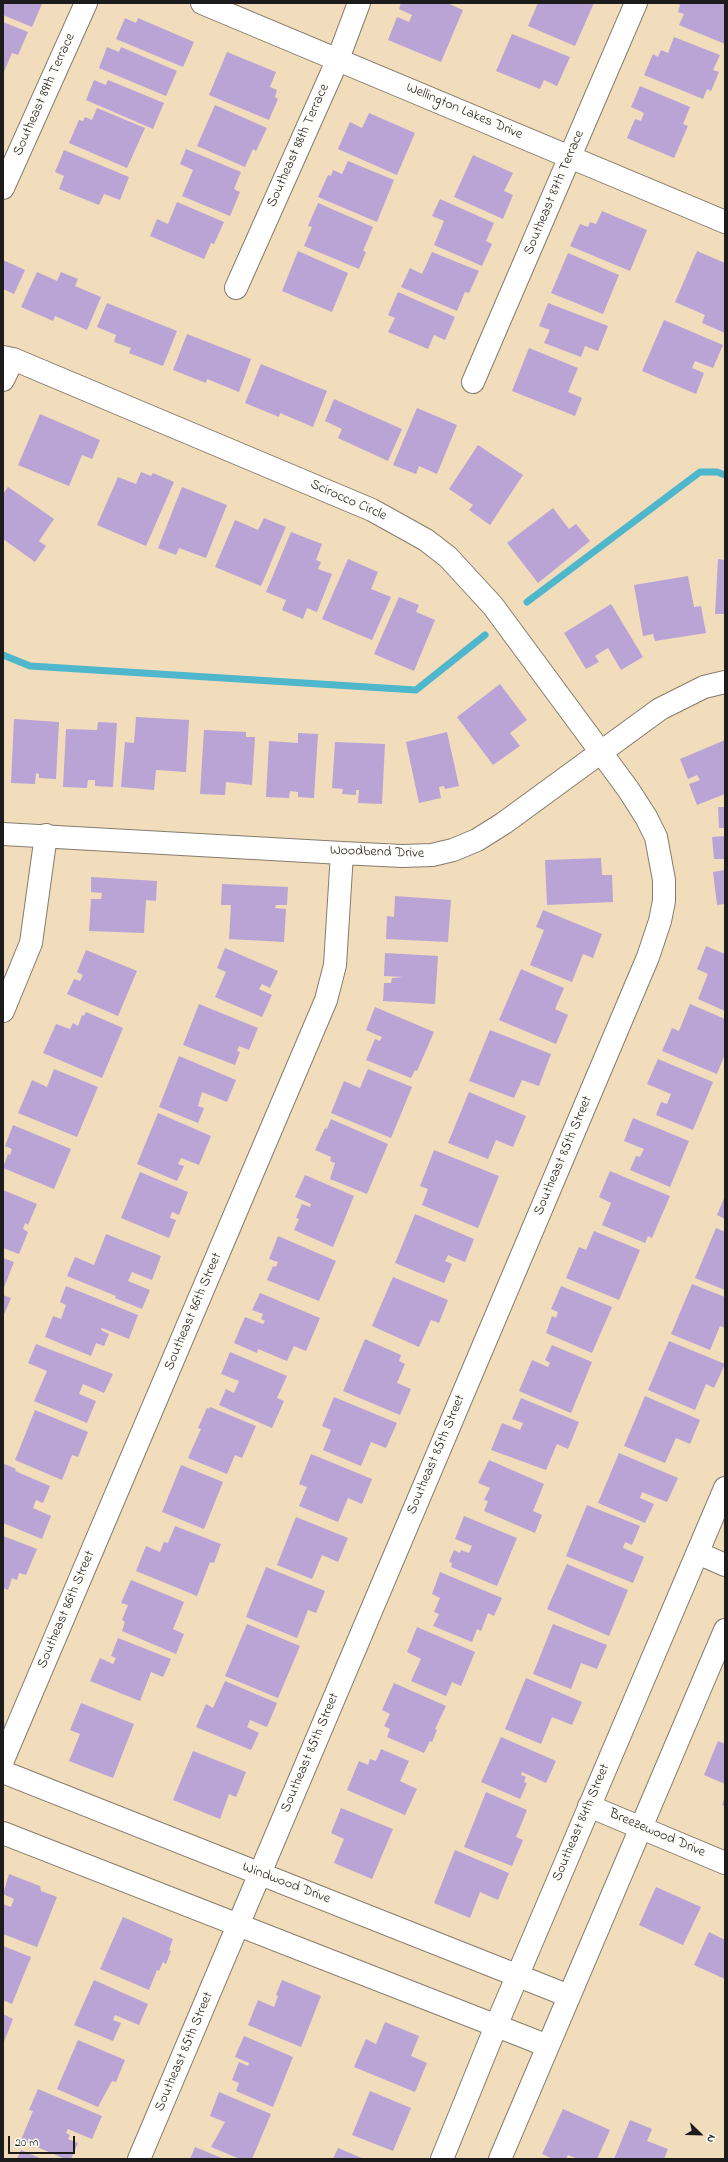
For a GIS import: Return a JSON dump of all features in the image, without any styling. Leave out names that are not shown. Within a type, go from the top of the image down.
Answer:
[{"type":"street","name":"Southeast 89th Terrace","points":[[3,188],[86,3]]},
{"type":"street","name":"Wellington Lakes Drive","points":[[202,3],[725,222]]},
{"type":"street","name":"Southeast 88th Terrace","points":[[236,288],[338,59],[359,3]]},
{"type":"street","name":"Southeast 87th Terrace","points":[[473,382],[636,3]]},
{"type":"street","name":"Scirocco Circle","points":[[3,380],[8,358],[372,510],[426,540],[448,557],[493,606],[601,753]]},
{"type":"street","name":"Woodbend Drive","points":[[3,834],[46,835],[402,856],[432,855],[453,850],[477,840],[601,753],[660,709],[682,696],[704,686],[725,682]]},
{"type":"street","name":"Southeast 85th Street","points":[[139,2159],[648,957],[659,926],[664,901],[664,880],[656,837],[639,806],[601,753]]},
{"type":"street","points":[[3,1011],[31,943],[46,835]]},
{"type":"street","name":"Southeast 86th Street","points":[[3,1760],[326,1000],[336,965],[342,853]]},
{"type":"street","name":"Southeast 84th Street","points":[[442,2159],[496,2026],[725,1488]]},
{"type":"street","points":[[698,1553],[725,1565]]},
{"type":"street","points":[[500,2159],[725,1630]]},
{"type":"street","name":"Windwood Drive","points":[[3,1772],[569,1996]]},
{"type":"street","name":"Breezewood Drive","points":[[589,1806],[725,1863]]},
{"type":"street","points":[[3,1833],[548,2046]]},
{"type":"building","points":[[3,3],[42,4],[32,27],[3,15]]},
{"type":"building","points":[[401,3],[447,3],[463,10],[441,62],[388,40],[397,17],[409,22],[412,15],[399,9]]},
{"type":"building","points":[[538,3],[594,3],[575,46],[528,26]]},
{"type":"building","points":[[676,3],[725,3],[725,44],[679,25],[684,14],[678,12],[680,5]]},
{"type":"building","points":[[125,18],[136,23],[138,18],[194,42],[183,67],[116,39]]},
{"type":"building","points":[[3,22],[28,32],[18,55],[12,53],[4,72]]},
{"type":"building","points":[[512,34],[570,57],[557,86],[544,80],[540,89],[496,71]]},
{"type":"building","points":[[674,37],[720,55],[713,70],[719,72],[711,91],[707,89],[703,99],[644,75],[653,54],[658,57],[661,50],[668,53]]},
{"type":"building","points":[[107,47],[119,52],[121,47],[177,71],[166,96],[99,68]]},
{"type":"building","points":[[227,52],[276,72],[270,87],[277,90],[275,97],[278,99],[269,120],[209,95]]},
{"type":"building","points":[[94,80],[106,85],[108,80],[164,103],[153,129],[86,100]]},
{"type":"building","points":[[640,86],[690,107],[683,124],[688,126],[674,158],[627,138],[635,119],[641,121],[644,113],[631,107]]},
{"type":"building","points":[[215,105],[267,128],[256,151],[253,149],[245,167],[197,146]]},
{"type":"building","points":[[97,108],[145,128],[127,168],[69,143],[79,120],[83,121],[85,117],[92,120]]},
{"type":"building","points":[[369,113],[415,133],[397,175],[338,149],[350,122],[362,128]]},
{"type":"building","points":[[186,149],[241,172],[234,189],[240,192],[230,216],[182,196],[193,170],[180,164]]},
{"type":"building","points":[[64,150],[129,177],[120,200],[104,194],[99,205],[59,189],[64,176],[55,172]]},
{"type":"building","points":[[473,155],[513,173],[504,191],[513,195],[503,219],[454,197]]},
{"type":"building","points":[[348,161],[394,180],[377,222],[318,197],[328,175],[331,176],[333,170],[342,174]]},
{"type":"building","points":[[440,199],[494,223],[486,241],[492,244],[482,266],[434,245],[444,221],[432,216]]},
{"type":"building","points":[[177,202],[224,222],[214,244],[211,243],[204,259],[150,236],[157,219],[168,224]]},
{"type":"building","points":[[318,203],[373,227],[363,251],[366,252],[359,269],[304,246],[312,227],[308,226]]},
{"type":"building","points":[[602,211],[647,230],[630,271],[570,246],[580,224],[588,227],[590,222],[596,224]]},
{"type":"building","points":[[298,251],[348,273],[332,312],[282,291]]},
{"type":"building","points":[[697,251],[725,263],[725,333],[702,323],[705,315],[675,302]]},
{"type":"building","points":[[432,252],[479,271],[469,293],[465,292],[457,311],[401,287],[410,268],[422,274]]},
{"type":"building","points":[[568,253],[619,275],[603,314],[551,293]]},
{"type":"building","points":[[3,260],[25,270],[14,294],[3,289]]},
{"type":"building","points":[[37,272],[57,281],[61,272],[78,279],[75,286],[101,297],[87,330],[55,316],[53,321],[21,307]]},
{"type":"building","points":[[398,292],[455,317],[445,340],[434,335],[428,349],[388,332],[395,318],[388,315]]},
{"type":"building","points":[[107,303],[177,331],[163,366],[129,353],[131,348],[114,342],[116,335],[97,327]]},
{"type":"building","points":[[548,303],[608,326],[598,351],[585,346],[581,357],[544,343],[550,330],[539,326]]},
{"type":"building","points":[[664,320],[723,345],[713,368],[695,361],[692,368],[704,373],[696,394],[642,371]]},
{"type":"building","points":[[187,334],[251,359],[239,392],[207,379],[206,383],[173,370]]},
{"type":"building","points":[[529,348],[578,368],[568,392],[582,398],[575,416],[512,391]]},
{"type":"building","points":[[261,364],[327,391],[313,427],[280,413],[279,417],[245,403]]},
{"type":"building","points":[[334,399],[402,429],[388,461],[338,438],[342,429],[325,421]]},
{"type":"building","points":[[417,408],[457,425],[437,474],[419,466],[416,474],[393,465]]},
{"type":"building","points":[[40,414],[100,440],[92,459],[82,455],[69,486],[18,465]]},
{"type":"building","points":[[478,445],[523,475],[490,525],[469,510],[473,505],[449,489]]},
{"type":"building","points":[[141,472],[151,476],[153,473],[174,482],[146,546],[97,525],[118,477],[136,484]]},
{"type":"building","points":[[8,487],[54,519],[39,541],[46,546],[35,562],[3,539],[3,494]]},
{"type":"building","points":[[182,487],[227,505],[206,558],[179,548],[176,555],[158,548]]},
{"type":"building","points":[[553,508],[569,529],[576,524],[590,541],[538,583],[507,543]]},
{"type":"building","points":[[264,518],[286,527],[261,586],[215,567],[235,520],[258,530]]},
{"type":"building","points":[[291,532],[322,544],[316,560],[321,562],[318,569],[332,574],[317,612],[307,608],[303,619],[282,610],[286,600],[266,592]]},
{"type":"building","points":[[348,559],[378,572],[371,589],[391,597],[372,640],[322,619]]},
{"type":"building","points":[[718,559],[725,560],[725,614],[715,614]]},
{"type":"building","points":[[688,576],[694,607],[701,606],[706,633],[655,641],[653,634],[643,636],[634,585]]},
{"type":"building","points":[[399,597],[419,605],[416,612],[435,620],[414,671],[374,654]]},
{"type":"building","points":[[611,604],[643,657],[621,670],[608,648],[595,656],[599,662],[586,669],[564,633]]},
{"type":"building","points":[[500,684],[527,720],[510,733],[520,746],[493,765],[457,717]]},
{"type":"building","points":[[136,717],[189,720],[186,772],[156,770],[154,790],[121,787],[125,742],[134,743]]},
{"type":"building","points":[[14,719],[59,722],[56,779],[39,778],[39,774],[36,773],[35,784],[11,783]]},
{"type":"building","points":[[98,722],[117,723],[113,787],[95,786],[95,780],[88,780],[87,788],[63,787],[66,729],[97,730]]},
{"type":"building","points":[[204,730],[246,732],[246,737],[255,737],[252,785],[226,782],[225,795],[200,794]]},
{"type":"building","points":[[447,732],[459,786],[445,789],[444,786],[439,787],[441,798],[419,803],[406,742]]},
{"type":"building","points":[[298,733],[318,734],[314,798],[298,797],[298,792],[290,791],[289,798],[266,797],[269,741],[298,743]]},
{"type":"building","points":[[725,740],[725,794],[697,805],[689,784],[700,780],[697,775],[688,779],[680,759]]},
{"type":"building","points":[[335,742],[385,744],[382,804],[358,803],[359,790],[356,790],[356,795],[342,794],[343,789],[332,788]]},
{"type":"building","points":[[718,807],[725,807],[725,828],[719,828]]},
{"type":"building","points":[[725,836],[725,859],[714,859],[712,837]]},
{"type":"building","points":[[601,858],[602,875],[612,875],[613,902],[547,905],[545,860]]},
{"type":"building","points":[[725,870],[725,904],[717,905],[713,872]]},
{"type":"building","points":[[91,877],[157,881],[156,901],[146,900],[144,933],[89,931],[91,899],[101,899],[102,893],[91,892]]},
{"type":"building","points":[[222,884],[288,887],[287,905],[276,905],[275,908],[286,909],[284,942],[229,939],[231,905],[221,905]]},
{"type":"building","points":[[395,896],[451,900],[448,942],[386,939],[387,916],[394,917]]},
{"type":"building","points":[[543,910],[602,934],[593,958],[583,954],[572,982],[530,965],[544,930],[536,927]]},
{"type":"building","points":[[706,946],[725,954],[725,1011],[698,999],[708,974],[697,969]]},
{"type":"building","points":[[225,948],[278,971],[270,988],[262,984],[259,989],[272,995],[262,1017],[215,997],[226,972],[217,968]]},
{"type":"building","points":[[86,950],[137,971],[118,1016],[67,994],[74,979],[80,981],[83,975],[77,972]]},
{"type":"building","points":[[385,953],[438,956],[435,1004],[383,1001],[384,983],[391,983],[392,978],[403,977],[384,976]]},
{"type":"building","points":[[521,969],[564,988],[555,1009],[568,1015],[556,1044],[499,1020]]},
{"type":"building","points":[[199,1004],[258,1028],[249,1050],[239,1046],[237,1051],[240,1052],[235,1065],[183,1045]]},
{"type":"building","points":[[690,1004],[725,1019],[725,1054],[717,1074],[662,1051],[672,1028],[679,1031]]},
{"type":"building","points":[[375,1007],[434,1032],[417,1071],[415,1070],[411,1078],[366,1060],[375,1039],[380,1041],[382,1037],[366,1030]]},
{"type":"building","points":[[86,1012],[123,1028],[102,1078],[43,1053],[56,1024],[70,1029],[73,1023],[78,1026],[82,1015],[84,1016]]},
{"type":"building","points":[[490,1030],[551,1054],[539,1086],[522,1080],[514,1098],[469,1081]]},
{"type":"building","points":[[179,1056],[236,1080],[227,1102],[202,1092],[198,1106],[204,1108],[198,1123],[159,1107]]},
{"type":"building","points":[[658,1059],[713,1082],[693,1130],[656,1115],[661,1102],[667,1104],[671,1094],[647,1084]]},
{"type":"building","points":[[54,1069],[98,1087],[77,1137],[18,1113],[32,1080],[47,1087]]},
{"type":"building","points":[[368,1069],[412,1087],[391,1138],[331,1113],[344,1081],[360,1088]]},
{"type":"building","points":[[469,1092],[526,1116],[513,1147],[496,1140],[488,1159],[448,1143]]},
{"type":"building","points":[[158,1113],[211,1136],[199,1165],[181,1158],[178,1164],[184,1166],[177,1181],[137,1164]]},
{"type":"building","points":[[633,1118],[689,1141],[670,1187],[630,1170],[636,1156],[640,1157],[644,1149],[624,1141]]},
{"type":"building","points":[[331,1119],[388,1144],[367,1194],[330,1179],[335,1163],[330,1161],[331,1157],[315,1150],[325,1128],[327,1129]]},
{"type":"building","points":[[13,1125],[71,1149],[54,1189],[3,1168],[8,1154],[10,1155],[12,1149],[5,1146]]},
{"type":"building","points":[[434,1150],[499,1176],[478,1228],[422,1205],[428,1189],[420,1186]]},
{"type":"building","points":[[610,1171],[670,1196],[652,1238],[648,1236],[645,1243],[602,1225],[611,1203],[599,1197]]},
{"type":"building","points":[[140,1172],[188,1192],[179,1215],[172,1212],[170,1218],[176,1220],[169,1238],[121,1218]]},
{"type":"building","points":[[305,1175],[354,1196],[333,1247],[294,1230],[299,1219],[296,1218],[302,1204],[310,1207],[311,1204],[295,1197]]},
{"type":"building","points":[[3,1190],[37,1204],[28,1225],[25,1223],[23,1229],[28,1232],[19,1254],[3,1248]]},
{"type":"building","points":[[725,1196],[725,1219],[717,1215]]},
{"type":"building","points":[[415,1214],[474,1239],[465,1262],[448,1255],[445,1261],[452,1264],[444,1283],[395,1263]]},
{"type":"building","points":[[716,1228],[725,1232],[725,1290],[695,1278]]},
{"type":"building","points":[[594,1231],[640,1250],[619,1300],[566,1278],[579,1247],[586,1250]]},
{"type":"building","points":[[106,1234],[161,1256],[152,1280],[132,1272],[128,1281],[150,1290],[142,1309],[115,1298],[116,1296],[67,1276],[75,1257],[94,1265]]},
{"type":"building","points":[[278,1236],[336,1261],[319,1301],[267,1280],[273,1266],[276,1267],[278,1262],[269,1259]]},
{"type":"building","points":[[3,1258],[14,1262],[3,1290]]},
{"type":"building","points":[[393,1277],[448,1300],[439,1323],[431,1320],[419,1347],[372,1326]]},
{"type":"building","points":[[692,1284],[725,1297],[725,1328],[720,1326],[710,1350],[671,1334]]},
{"type":"building","points":[[66,1286],[138,1315],[129,1339],[102,1328],[101,1330],[109,1334],[104,1346],[96,1343],[91,1356],[45,1337],[53,1316],[61,1319],[66,1305],[60,1302]]},
{"type":"building","points":[[561,1286],[612,1307],[592,1353],[546,1333],[552,1316],[556,1318],[558,1312],[551,1309]]},
{"type":"building","points":[[260,1293],[320,1318],[306,1351],[294,1346],[287,1361],[258,1349],[257,1353],[234,1343],[245,1317],[263,1324],[265,1321],[261,1319],[263,1314],[252,1310]]},
{"type":"building","points":[[3,1295],[11,1298],[3,1317]]},
{"type":"building","points":[[365,1339],[401,1355],[399,1361],[405,1364],[397,1383],[411,1389],[400,1415],[343,1391]]},
{"type":"building","points":[[669,1341],[725,1364],[714,1388],[706,1384],[695,1410],[648,1390]]},
{"type":"building","points":[[36,1344],[113,1374],[104,1393],[83,1384],[79,1394],[96,1401],[87,1423],[34,1401],[47,1371],[28,1363]]},
{"type":"building","points":[[552,1345],[592,1362],[571,1413],[519,1391],[532,1360],[548,1367],[550,1363],[545,1360]]},
{"type":"building","points":[[230,1352],[287,1376],[277,1398],[284,1401],[272,1428],[219,1405],[226,1389],[234,1393],[239,1381],[221,1374]]},
{"type":"building","points":[[645,1396],[700,1420],[690,1444],[676,1438],[665,1463],[624,1446]]},
{"type":"building","points":[[334,1397],[397,1423],[386,1448],[371,1442],[361,1466],[323,1450],[331,1430],[322,1426]]},
{"type":"building","points":[[521,1398],[579,1422],[568,1449],[557,1444],[546,1470],[491,1450],[502,1423],[520,1430],[523,1423],[512,1419]]},
{"type":"building","points":[[210,1407],[256,1426],[242,1458],[235,1455],[227,1474],[188,1458],[201,1429],[198,1428],[207,1408],[209,1409]]},
{"type":"building","points":[[35,1410],[88,1432],[78,1457],[72,1455],[62,1480],[15,1460]]},
{"type":"building","points":[[619,1453],[678,1478],[667,1502],[642,1492],[640,1498],[654,1504],[645,1523],[598,1503]]},
{"type":"building","points":[[311,1454],[372,1479],[362,1504],[348,1498],[338,1522],[299,1506],[307,1487],[299,1484]]},
{"type":"building","points":[[489,1460],[544,1484],[533,1511],[542,1515],[535,1533],[484,1511],[488,1501],[484,1500],[490,1488],[478,1483]]},
{"type":"building","points":[[5,1464],[16,1469],[15,1471],[50,1486],[43,1503],[36,1500],[33,1508],[51,1516],[42,1539],[3,1523],[3,1466]]},
{"type":"building","points":[[181,1465],[223,1482],[204,1529],[162,1512]]},
{"type":"building","points":[[587,1505],[640,1526],[632,1545],[625,1542],[623,1548],[644,1557],[633,1583],[566,1556]]},
{"type":"building","points":[[464,1516],[517,1538],[497,1586],[451,1567],[452,1563],[449,1562],[454,1550],[460,1553],[461,1550],[469,1553],[472,1546],[455,1539]]},
{"type":"building","points":[[296,1517],[348,1538],[338,1562],[322,1555],[312,1579],[277,1565]]},
{"type":"building","points":[[175,1526],[221,1544],[214,1563],[210,1562],[197,1596],[136,1571],[146,1546],[160,1552],[164,1542],[168,1543]]},
{"type":"building","points":[[3,1536],[37,1549],[26,1575],[19,1573],[17,1580],[12,1578],[8,1590],[3,1588]]},
{"type":"building","points":[[567,1564],[628,1590],[609,1636],[547,1609]]},
{"type":"building","points":[[266,1567],[325,1591],[316,1613],[308,1610],[297,1638],[246,1617]]},
{"type":"building","points":[[440,1572],[502,1598],[494,1616],[488,1613],[481,1631],[477,1629],[472,1642],[433,1626],[439,1614],[434,1612],[440,1598],[432,1594]]},
{"type":"building","points":[[131,1580],[184,1602],[173,1629],[184,1634],[176,1654],[122,1631],[125,1622],[122,1620],[128,1605],[121,1603]]},
{"type":"building","points":[[247,1624],[300,1646],[278,1698],[225,1676]]},
{"type":"building","points":[[553,1624],[607,1645],[597,1669],[581,1663],[571,1689],[533,1674]]},
{"type":"building","points":[[417,1627],[475,1652],[461,1686],[452,1682],[446,1696],[411,1681],[421,1659],[407,1652]]},
{"type":"building","points":[[118,1638],[171,1659],[163,1677],[151,1672],[140,1701],[90,1681],[100,1658],[113,1664],[116,1658],[111,1656]]},
{"type":"building","points":[[526,1678],[582,1702],[572,1725],[552,1717],[541,1744],[505,1729]]},
{"type":"building","points":[[225,1681],[277,1703],[267,1727],[250,1720],[247,1727],[259,1733],[251,1750],[196,1727],[206,1704],[213,1708]]},
{"type":"building","points":[[394,1683],[446,1706],[435,1729],[437,1730],[432,1742],[430,1741],[424,1753],[387,1737],[390,1729],[384,1726],[390,1714],[382,1710]]},
{"type":"building","points":[[81,1703],[134,1724],[113,1778],[69,1761],[80,1734],[70,1730]]},
{"type":"building","points":[[501,1737],[556,1761],[546,1783],[522,1772],[521,1775],[526,1777],[524,1782],[527,1783],[520,1799],[481,1782]]},
{"type":"building","points":[[718,1741],[725,1744],[725,1784],[704,1775]]},
{"type":"building","points":[[381,1749],[409,1761],[400,1781],[417,1789],[405,1815],[347,1790],[359,1761],[368,1765],[370,1759],[376,1761]]},
{"type":"building","points":[[193,1751],[246,1772],[236,1797],[229,1794],[220,1819],[173,1800]]},
{"type":"building","points":[[486,1792],[527,1810],[516,1837],[523,1840],[512,1866],[464,1847]]},
{"type":"building","points":[[725,1797],[725,1806],[722,1805]]},
{"type":"building","points":[[341,1808],[393,1829],[372,1879],[334,1863],[344,1839],[331,1833]]},
{"type":"building","points":[[455,1850],[509,1873],[498,1900],[480,1892],[470,1918],[434,1903]]},
{"type":"building","points":[[9,1874],[40,1886],[41,1891],[57,1897],[37,1947],[3,1934],[3,1904],[11,1907],[14,1899],[3,1894]]},
{"type":"building","points":[[656,1887],[701,1907],[683,1945],[639,1925]]},
{"type":"building","points":[[123,1917],[173,1939],[169,1950],[171,1951],[166,1964],[163,1962],[159,1971],[157,1970],[149,1990],[100,1969]]},
{"type":"building","points":[[709,1932],[725,1940],[725,1979],[694,1965]]},
{"type":"building","points":[[3,1946],[31,1957],[12,2004],[3,2000]]},
{"type":"building","points":[[94,1980],[148,2004],[139,2025],[115,2015],[113,2020],[121,2023],[113,2041],[74,2025]]},
{"type":"building","points":[[282,1980],[321,1996],[301,2047],[248,2025],[258,2000],[274,2007],[278,1996],[276,1995]]},
{"type":"building","points":[[3,2014],[13,2019],[3,2044]]},
{"type":"building","points":[[385,2022],[419,2036],[411,2056],[427,2063],[415,2092],[354,2067],[366,2039],[376,2044]]},
{"type":"building","points":[[244,2036],[293,2057],[273,2107],[236,2091],[239,2083],[232,2080],[239,2062],[248,2066],[249,2063],[235,2057]]},
{"type":"building","points":[[78,2040],[125,2060],[116,2082],[112,2081],[98,2107],[57,2089]]},
{"type":"building","points":[[38,2089],[102,2116],[92,2139],[68,2129],[66,2133],[70,2135],[68,2139],[78,2143],[71,2159],[65,2159],[21,2140],[33,2111],[29,2110]]},
{"type":"building","points":[[370,2091],[411,2108],[393,2151],[352,2135]]},
{"type":"building","points":[[219,2092],[271,2114],[252,2159],[240,2159],[211,2147],[225,2122],[210,2116]]},
{"type":"building","points":[[563,2109],[610,2130],[597,2159],[578,2159],[568,2155],[566,2159],[553,2159],[542,2154]]},
{"type":"building","points":[[630,2120],[652,2129],[647,2141],[668,2149],[664,2159],[614,2159]]},
{"type":"building","points":[[195,2147],[224,2159],[190,2159]]},
{"type":"building","points":[[338,2148],[364,2159],[333,2159]]},
{"type":"building","points":[[21,2150],[42,2159],[17,2159]]},
{"type":"waterway","points":[[527,602],[700,472],[717,472],[725,475]]},
{"type":"waterway","points":[[3,655],[30,666],[416,690],[485,635]]}]
